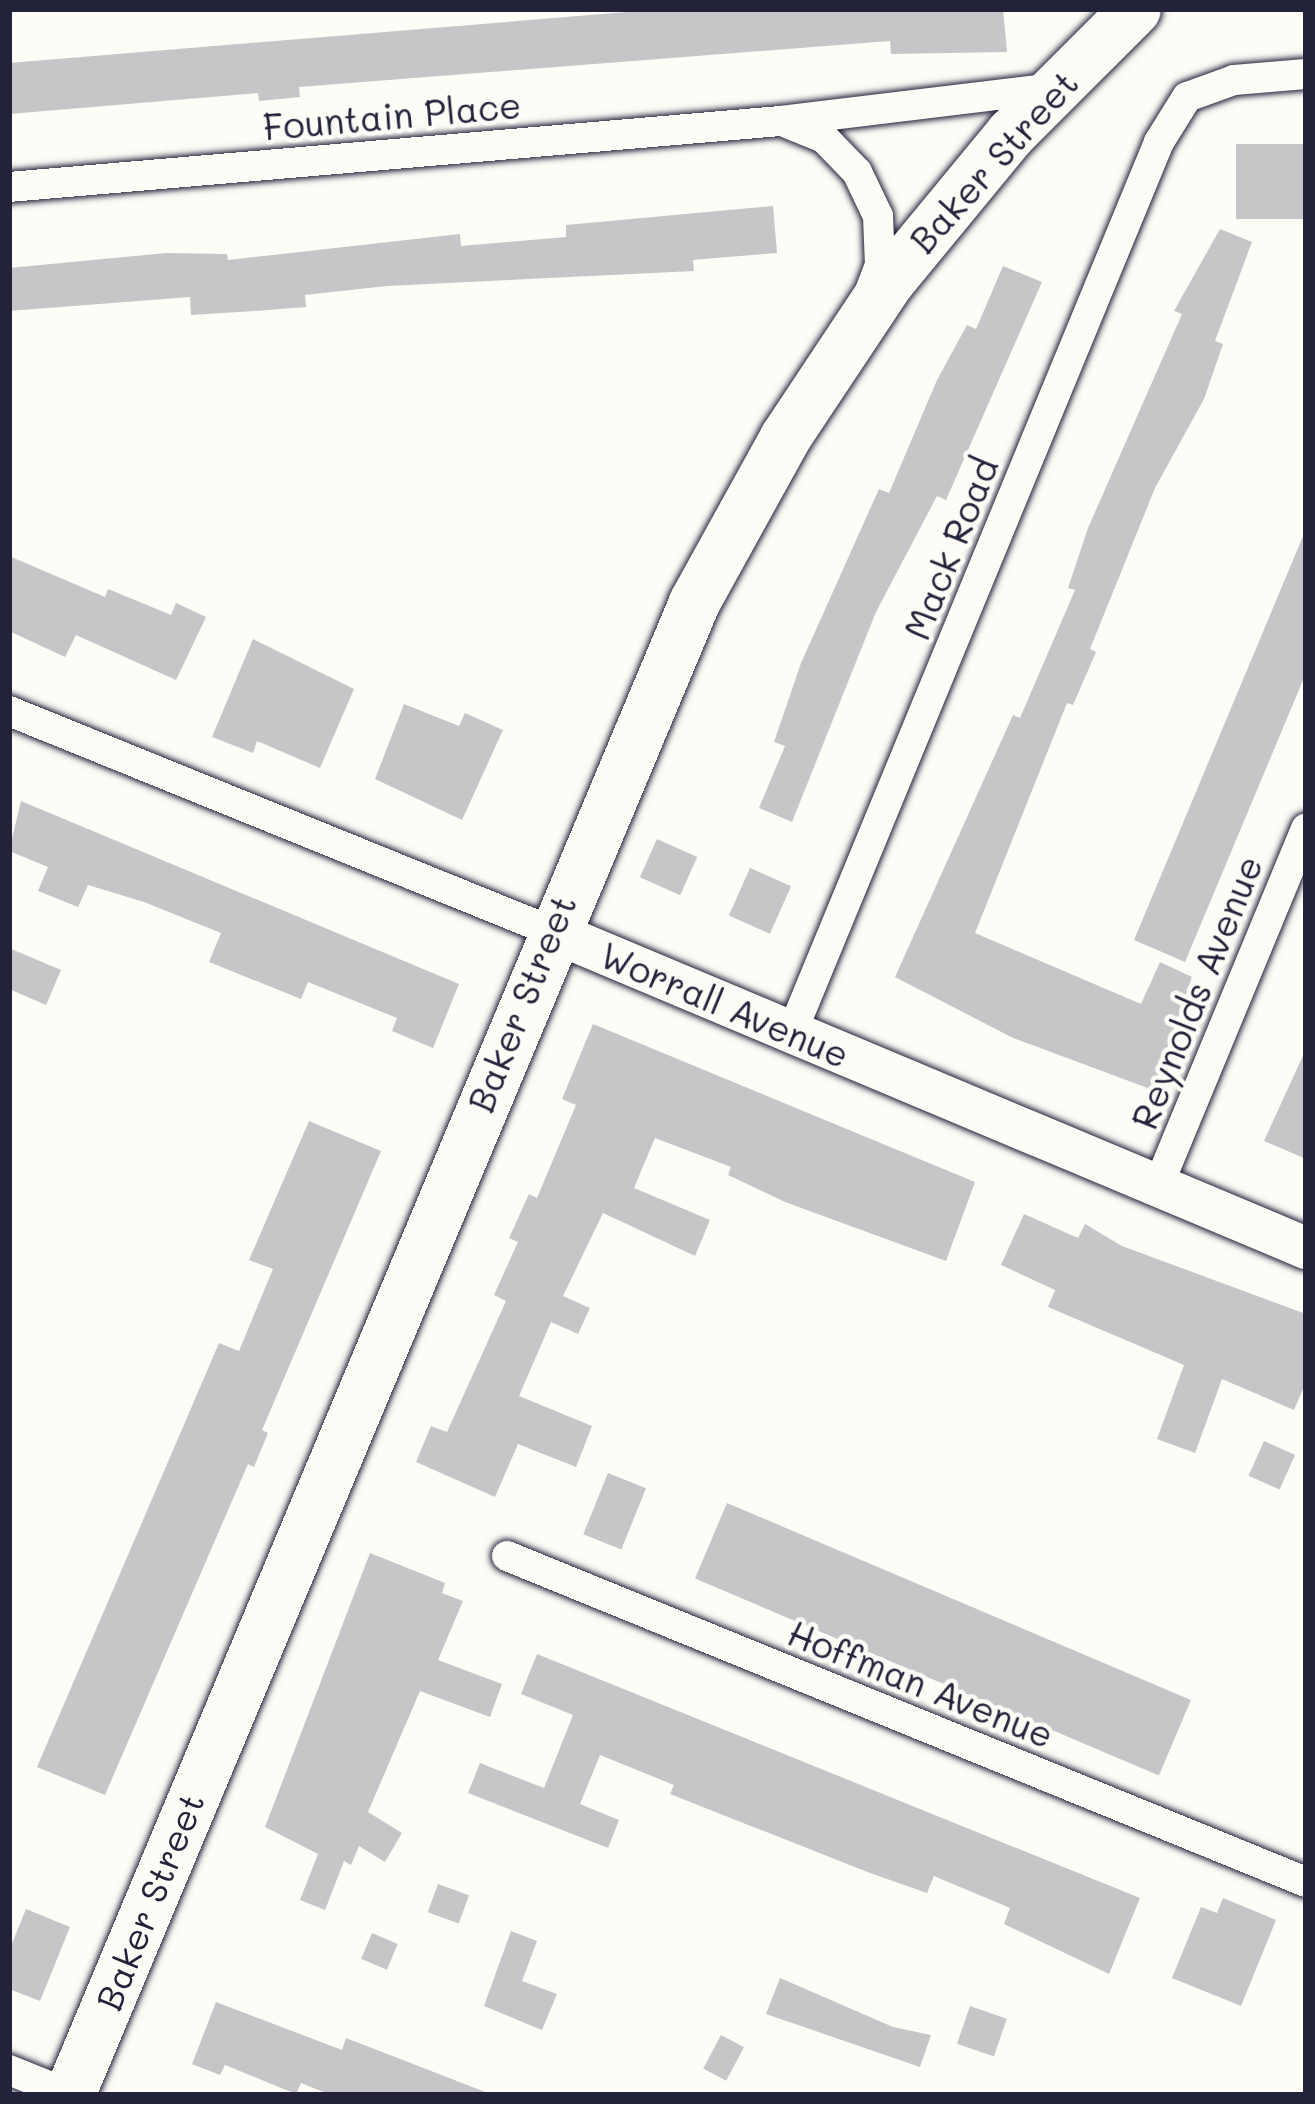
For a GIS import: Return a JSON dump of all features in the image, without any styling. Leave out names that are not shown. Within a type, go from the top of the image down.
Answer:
[{"type":"highway","name":"Baker Street","points":[[70,2095],[551,932],[694,602],[854,332],[926,232],[1053,88],[1135,9]]},
{"type":"main road","name":"Worrall Avenue","points":[[551,932],[1306,1248]]},
{"type":"street","name":"Mack Road","points":[[792,1032],[1160,142],[1187,97],[1234,80],[1306,74]]},
{"type":"street","name":"Fountain Place","points":[[9,187],[782,121],[1053,88]]},
{"type":"street","points":[[782,121],[824,138],[857,172],[878,216],[880,265],[854,332]]},
{"type":"street","name":"Worrall Avenue","points":[[9,711],[551,932]]},
{"type":"street","name":"Reynolds Avenue","points":[[1159,1186],[1306,828]]},
{"type":"street","name":"Hoffman Avenue","points":[[507,1556],[1306,1882]]},
{"type":"street","points":[[9,2070],[70,2095]]},
{"type":"building","points":[[663,9],[1003,9],[1007,52],[891,54],[890,41],[299,87],[300,97],[259,101],[258,93],[9,114],[9,63]]},
{"type":"building","points":[[1236,144],[1306,144],[1306,219],[1236,219]]},
{"type":"building","points":[[773,206],[777,253],[693,260],[694,271],[387,286],[305,295],[306,307],[191,315],[190,297],[9,311],[9,268],[166,253],[227,254],[228,260],[460,234],[461,246],[566,237],[566,225]]},
{"type":"building","points":[[1220,229],[1252,242],[1215,341],[1223,344],[1204,399],[1155,488],[1090,649],[1096,652],[1073,705],[1067,703],[975,933],[1141,1004],[1160,962],[1192,977],[1153,1090],[1013,1038],[895,977],[1013,715],[1020,718],[1075,590],[1068,588],[1088,528],[1182,314],[1174,311]]},
{"type":"building","points":[[1003,266],[1042,282],[946,500],[937,496],[876,612],[792,822],[759,808],[785,746],[774,742],[801,663],[879,489],[889,493],[937,380],[967,325],[976,329]]},
{"type":"building","points":[[1306,529],[1306,673],[1185,962],[1134,940]]},
{"type":"building","points":[[9,556],[105,597],[108,589],[171,615],[176,603],[206,617],[176,680],[76,635],[65,657],[9,631]]},
{"type":"building","points":[[253,639],[354,689],[320,768],[257,741],[253,753],[212,737]]},
{"type":"building","points":[[404,704],[459,726],[465,713],[503,730],[462,820],[375,779]]},
{"type":"building","points":[[21,801],[459,984],[433,1048],[392,1031],[397,1018],[308,982],[301,999],[209,962],[221,933],[144,902],[88,885],[78,907],[38,891],[48,867],[9,851]]},
{"type":"building","points":[[657,839],[697,857],[680,895],[640,877]]},
{"type":"building","points":[[750,868],[791,886],[770,934],[729,916]]},
{"type":"building","points":[[9,948],[61,970],[46,1005],[9,989]]},
{"type":"building","points":[[593,1024],[975,1182],[946,1261],[785,1202],[728,1175],[731,1167],[655,1138],[634,1188],[710,1220],[695,1256],[603,1213],[563,1296],[590,1308],[578,1334],[551,1322],[519,1396],[592,1426],[576,1467],[518,1444],[495,1497],[416,1462],[431,1426],[447,1432],[506,1301],[494,1295],[518,1242],[509,1238],[529,1194],[537,1198],[576,1105],[562,1099]]},
{"type":"building","points":[[1306,1049],[1306,1159],[1264,1141]]},
{"type":"building","points":[[309,1121],[381,1151],[262,1430],[268,1433],[254,1467],[248,1464],[105,1795],[37,1767],[219,1343],[239,1351],[273,1269],[249,1260]]},
{"type":"building","points":[[1024,1214],[1078,1238],[1085,1224],[1122,1246],[1306,1314],[1306,1382],[1294,1410],[1222,1379],[1195,1453],[1157,1439],[1184,1365],[1048,1307],[1055,1290],[1001,1265]]},
{"type":"building","points":[[1264,1441],[1295,1455],[1280,1490],[1249,1476]]},
{"type":"building","points":[[608,1473],[646,1488],[621,1550],[583,1534]]},
{"type":"building","points":[[727,1503],[1191,1700],[1159,1775],[695,1578]]},
{"type":"building","points":[[370,1553],[445,1583],[442,1593],[463,1601],[438,1660],[502,1684],[490,1717],[420,1691],[368,1812],[402,1833],[385,1862],[359,1846],[351,1865],[344,1861],[325,1910],[300,1900],[318,1854],[265,1827]]},
{"type":"building","points":[[537,1654],[1140,1898],[1109,1974],[1004,1924],[1010,1908],[934,1876],[927,1893],[870,1873],[670,1794],[674,1785],[600,1755],[580,1804],[619,1820],[608,1848],[468,1793],[480,1763],[544,1788],[573,1715],[521,1694]]},
{"type":"building","points":[[438,1884],[469,1895],[459,1923],[428,1912]]},
{"type":"building","points":[[1223,1898],[1276,1920],[1241,2006],[1172,1978],[1201,1907],[1217,1913]]},
{"type":"building","points":[[26,1909],[70,1927],[40,2001],[9,1989],[9,1951]]},
{"type":"building","points":[[511,1931],[537,1941],[522,1981],[557,1994],[542,2030],[484,2006]]},
{"type":"building","points":[[372,1933],[398,1944],[387,1970],[361,1959]]},
{"type":"building","points":[[780,1978],[893,2027],[931,2035],[920,2067],[766,2014]]},
{"type":"building","points":[[216,2002],[342,2050],[346,2038],[493,2095],[331,2095],[301,2083],[296,2094],[225,2065],[220,2075],[192,2064]]},
{"type":"building","points":[[970,2006],[1007,2019],[994,2057],[957,2044]]},
{"type":"building","points":[[721,2035],[744,2047],[726,2081],[703,2069]]}]
